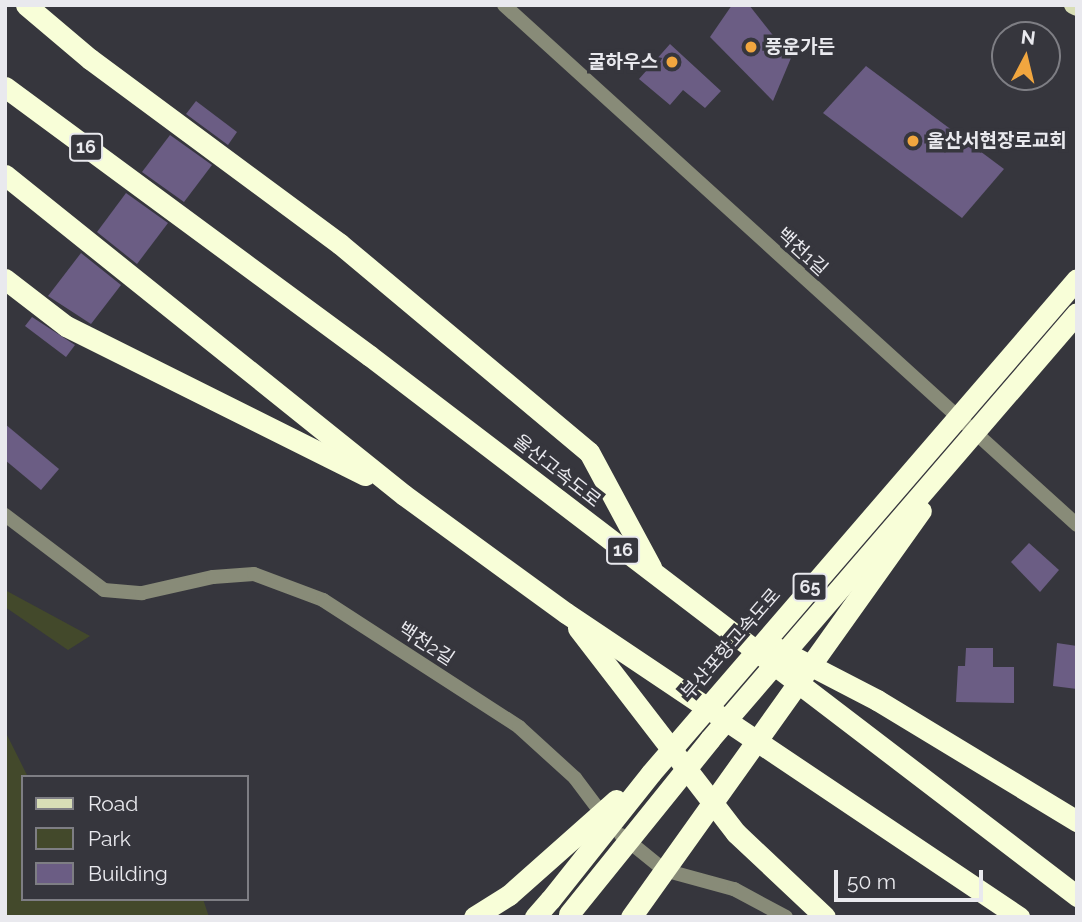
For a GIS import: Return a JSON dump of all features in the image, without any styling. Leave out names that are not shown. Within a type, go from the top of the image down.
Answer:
[{"type":"highway","points":[[26,5],[90,59],[340,244],[589,452],[656,575]]},
{"type":"highway","name":"울산고속도로","points":[[5,88],[370,356],[1077,896]]},
{"type":"highway","points":[[5,175],[404,495],[566,613],[1018,917]]},
{"type":"highway","points":[[5,279],[66,326],[404,495]]},
{"type":"highway","name":"부산포항고속도로","points":[[536,917],[651,773],[1077,279]]},
{"type":"highway","name":"65","points":[[568,915],[710,739],[1077,313]]},
{"type":"highway","points":[[631,917],[998,403]]},
{"type":"highway","points":[[700,609],[877,700],[1077,821]]},
{"type":"highway","points":[[566,613],[736,833],[825,917]]},
{"type":"highway","points":[[474,917],[509,895],[651,773]]},
{"type":"street","name":"백천1길","points":[[504,5],[1077,525]]},
{"type":"street","name":"백천2길","points":[[5,515],[104,590],[142,593],[214,577],[254,574],[323,600],[519,727],[575,778],[610,826],[664,870],[734,889],[786,917]]},
{"type":"green space","points":[[5,590],[90,636],[68,650],[5,607]]},
{"type":"green space","points":[[5,731],[27,775],[21,775],[21,901],[204,901],[209,917],[5,917]]},
{"type":"building","name":"풍운가든","points":[[732,5],[749,5],[791,58],[773,101],[710,37]]},
{"type":"building","name":"굴하우스","points":[[670,44],[721,91],[705,108],[683,90],[670,105],[639,79]]},
{"type":"building","name":"울산서현장로교회","points":[[866,66],[1004,169],[962,218],[823,113]]},
{"type":"building","points":[[196,101],[237,132],[228,145],[186,114]]},
{"type":"building","points":[[170,135],[212,165],[184,202],[142,172]]},
{"type":"building","points":[[126,193],[168,223],[137,264],[97,232]]},
{"type":"building","points":[[81,253],[121,285],[91,324],[48,296]]},
{"type":"building","points":[[32,317],[75,345],[66,357],[25,326]]},
{"type":"building","points":[[5,424],[59,469],[41,490],[5,460]]},
{"type":"building","points":[[1029,543],[1059,570],[1040,592],[1011,562]]},
{"type":"building","points":[[1057,643],[1077,646],[1077,689],[1053,686]]},
{"type":"building","points":[[966,648],[993,648],[993,667],[1014,667],[1014,703],[956,702],[958,666],[965,666]]},
{"type":"place","name":"풍운가든","points":[[751,47]]},
{"type":"place","name":"굴하우스","points":[[672,62]]},
{"type":"place","name":"울산서현장로교회","points":[[913,141]]}]
